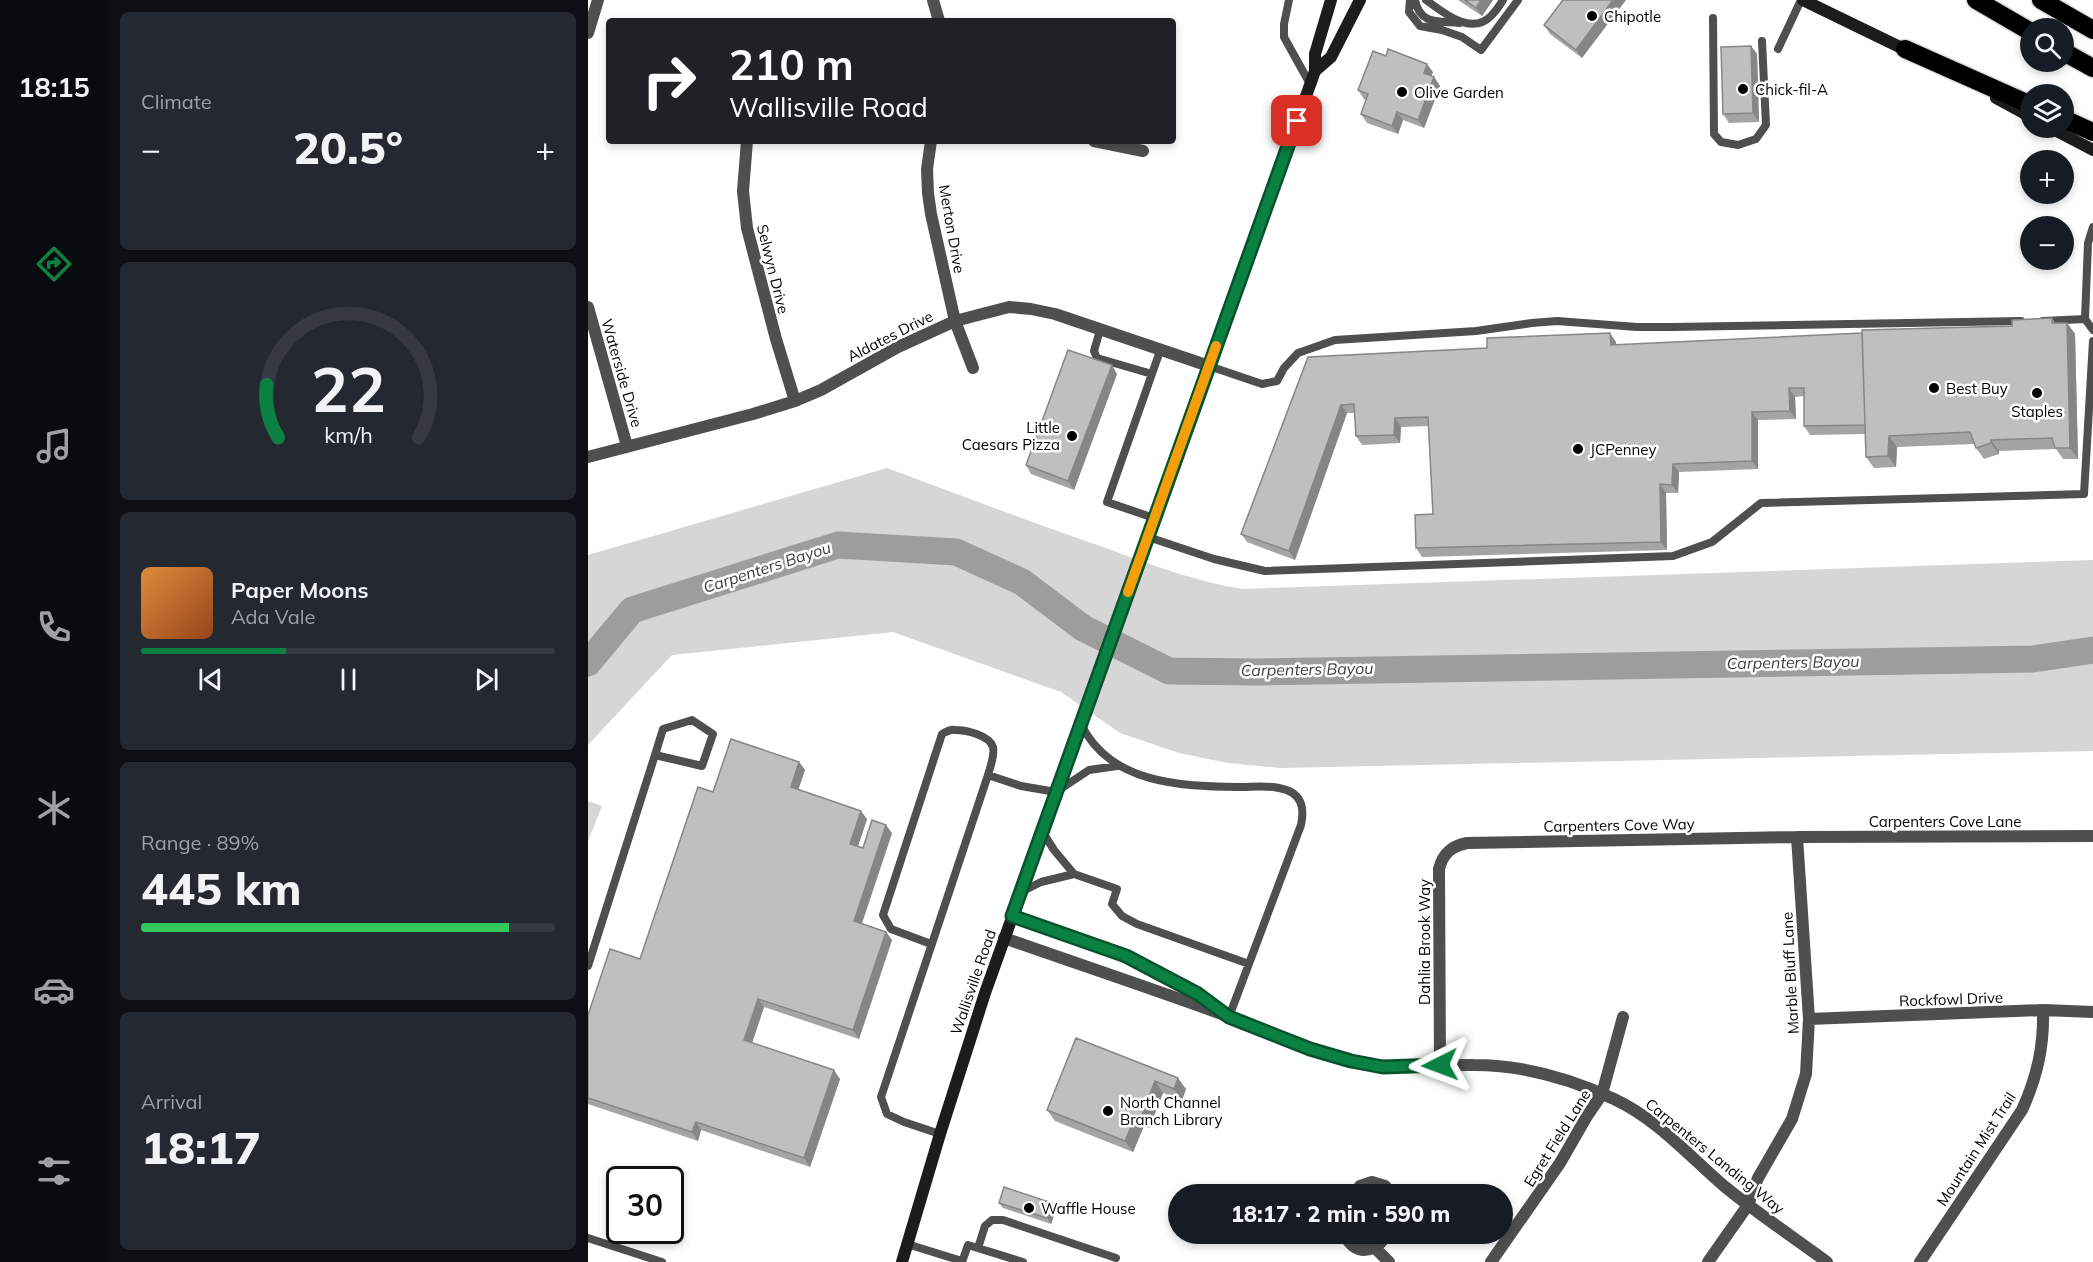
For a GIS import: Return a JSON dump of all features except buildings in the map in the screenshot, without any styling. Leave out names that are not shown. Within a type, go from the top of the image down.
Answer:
[{"type":"highway","points":[[1976,0],[2020,26]]},
{"type":"highway","points":[[2041,0],[2093,30]]},
{"type":"highway","points":[[1905,49],[2020,100]]},
{"type":"highway","points":[[2074,58],[2093,68]]},
{"type":"highway","points":[[2074,123],[2093,132]]},
{"type":"main road","name":"Wallisville Road","points":[[902,1262],[940,1134],[1004,938],[1315,71],[1316,54],[1331,0]]},
{"type":"main road","name":"Wallisville Road","points":[[1315,71],[1331,57],[1360,0]]},
{"type":"main road","points":[[1802,0],[1905,49],[2020,111]]},
{"type":"main road","points":[[2070,138],[2093,150]]},
{"type":"street","points":[[588,33],[598,0]]},
{"type":"street","points":[[933,0],[938,18]]},
{"type":"street","name":"Selwyn Drive","points":[[747,144],[743,191],[747,228],[795,401]]},
{"type":"street","name":"Merton Drive","points":[[930,144],[927,169],[928,193],[955,321],[973,368]]},
{"type":"street","points":[[1110,144],[1143,150]]},
{"type":"street","name":"Waterside Drive","points":[[588,308],[627,446]]},
{"type":"street","name":"Aldates Drive","points":[[588,457],[743,417],[795,401],[821,390],[898,347],[955,321],[1009,308],[1031,309],[1055,314],[1209,366]]},
{"type":"street","name":"Carpenters Cove Lane","points":[[1797,837],[2093,836]]},
{"type":"street","name":"Carpenters Cove Way","points":[[1445,855],[1450,849],[1467,843],[1797,837]]},
{"type":"street","name":"Marble Bluff Lane","points":[[1708,1262],[1748,1205],[1758,1178],[1792,1119],[1806,1074],[1809,1019],[1797,837]]},
{"type":"street","name":"Dahlia Brook Way","points":[[1440,1065],[1439,869],[1445,855]]},
{"type":"street","name":"Carpenters Landing Way","points":[[1012,916],[1126,956],[1198,994],[1229,1017]]},
{"type":"street","name":"Carpenters Landing Way","points":[[1004,938],[1229,1017],[1310,1049],[1351,1061],[1383,1067],[1489,1065],[1524,1069],[1560,1077],[1629,1107],[1655,1125],[1748,1205],[1827,1262]]},
{"type":"street","name":"Rockfowl Drive","points":[[1809,1019],[2043,1010],[2093,1012]]},
{"type":"street","name":"Mountain Mist Trail","points":[[1920,1262],[2022,1110],[2039,1065],[2044,1035],[2043,1010]]},
{"type":"street","name":"Egret Field Lane","points":[[1491,1262],[1560,1163],[1602,1094],[1623,1017]]},
{"type":"street","points":[[1352,1244],[1367,1250],[1380,1244]]},
{"type":"street","points":[[1375,1248],[1389,1262]]},
{"type":"lane","points":[[1289,0],[1284,37],[1310,84]]},
{"type":"lane","points":[[1410,0],[1409,12],[1420,26],[1462,37],[1481,50],[1518,0]]},
{"type":"lane","points":[[1415,0],[1420,15],[1426,19],[1465,24],[1490,17],[1503,0]]},
{"type":"lane","points":[[1426,0],[1448,16],[1465,24]]},
{"type":"lane","points":[[1778,49],[1802,0]]},
{"type":"lane","points":[[1713,18],[1714,134],[1721,142],[1738,145],[1756,139],[1766,125],[1762,41]]},
{"type":"lane","points":[[2093,227],[2088,243],[2085,319],[2093,330]]},
{"type":"lane","points":[[1209,366],[1262,384],[1277,381],[1284,368],[1298,353],[1335,340],[1476,331],[1557,321],[1637,327],[1698,327],[2085,319]]},
{"type":"lane","points":[[1100,330],[1094,351],[1097,358],[1152,374]]},
{"type":"lane","points":[[1148,537],[1215,559],[1265,570],[1673,556],[1712,542],[1761,503],[2084,494],[2093,341]]},
{"type":"lane","points":[[1154,518],[1107,502],[1160,351]]},
{"type":"lane","points":[[588,966],[663,729],[692,720],[713,734],[702,766],[655,755]]},
{"type":"lane","points":[[1081,724],[1088,739],[1117,766],[1167,783],[1279,788],[1292,793],[1301,802],[1304,812],[1301,825],[1229,1017]]},
{"type":"lane","points":[[931,944],[891,929],[883,915],[942,734],[952,729],[985,738],[993,747],[993,758],[881,1097],[888,1114],[940,1134]]},
{"type":"lane","points":[[988,776],[1022,786],[1056,792],[1089,770],[1117,766]]},
{"type":"lane","points":[[1042,831],[1074,874],[1117,889],[1112,904],[1122,916],[1148,929],[1249,964]]},
{"type":"lane","points":[[1020,892],[1041,882],[1074,874]]},
{"type":"lane","points":[[978,1248],[985,1226],[992,1220],[1003,1220],[1116,1258]]},
{"type":"lane","points":[[588,1238],[663,1262]]},
{"type":"lane","points":[[907,1244],[962,1262],[968,1245],[1023,1262]]},
{"type":"shaded area","points":[[887,468],[1155,566],[1208,582],[1244,589],[2093,560],[2093,751],[1281,768],[1228,763],[1179,753],[1120,733],[1061,692],[893,632],[672,655],[588,745],[588,555]]},
{"type":"shaded area","points":[[588,801],[602,806],[588,841]]},
{"type":"waterway","name":"Carpenters Bayou","points":[[588,663],[632,610],[838,545],[956,552],[1022,582],[1083,628],[1169,671],[1256,672],[2033,659],[2093,650]]},
{"type":"slow traffic","points":[[1128,592],[1216,346]]},
{"type":"place","name":"Chipotle","points":[[1592,16]]},
{"type":"place","name":"Chick-fil-A","points":[[1743,89]]},
{"type":"place","name":"Olive Garden","points":[[1402,92]]},
{"type":"place","name":"Best Buy","points":[[1934,388]]},
{"type":"place","name":"Staples","points":[[2037,393]]},
{"type":"place","name":"Little Caesars Pizza","points":[[1072,436]]},
{"type":"place","name":"JCPenney","points":[[1578,449]]},
{"type":"place","name":"North Channel Branch Library","points":[[1108,1111]]},
{"type":"place","name":"Waffle House","points":[[1029,1208]]},
{"type":"route","points":[[1297,121],[1012,916],[1126,956],[1198,994],[1229,1017],[1310,1049],[1351,1061],[1383,1067],[1440,1065]]}]
